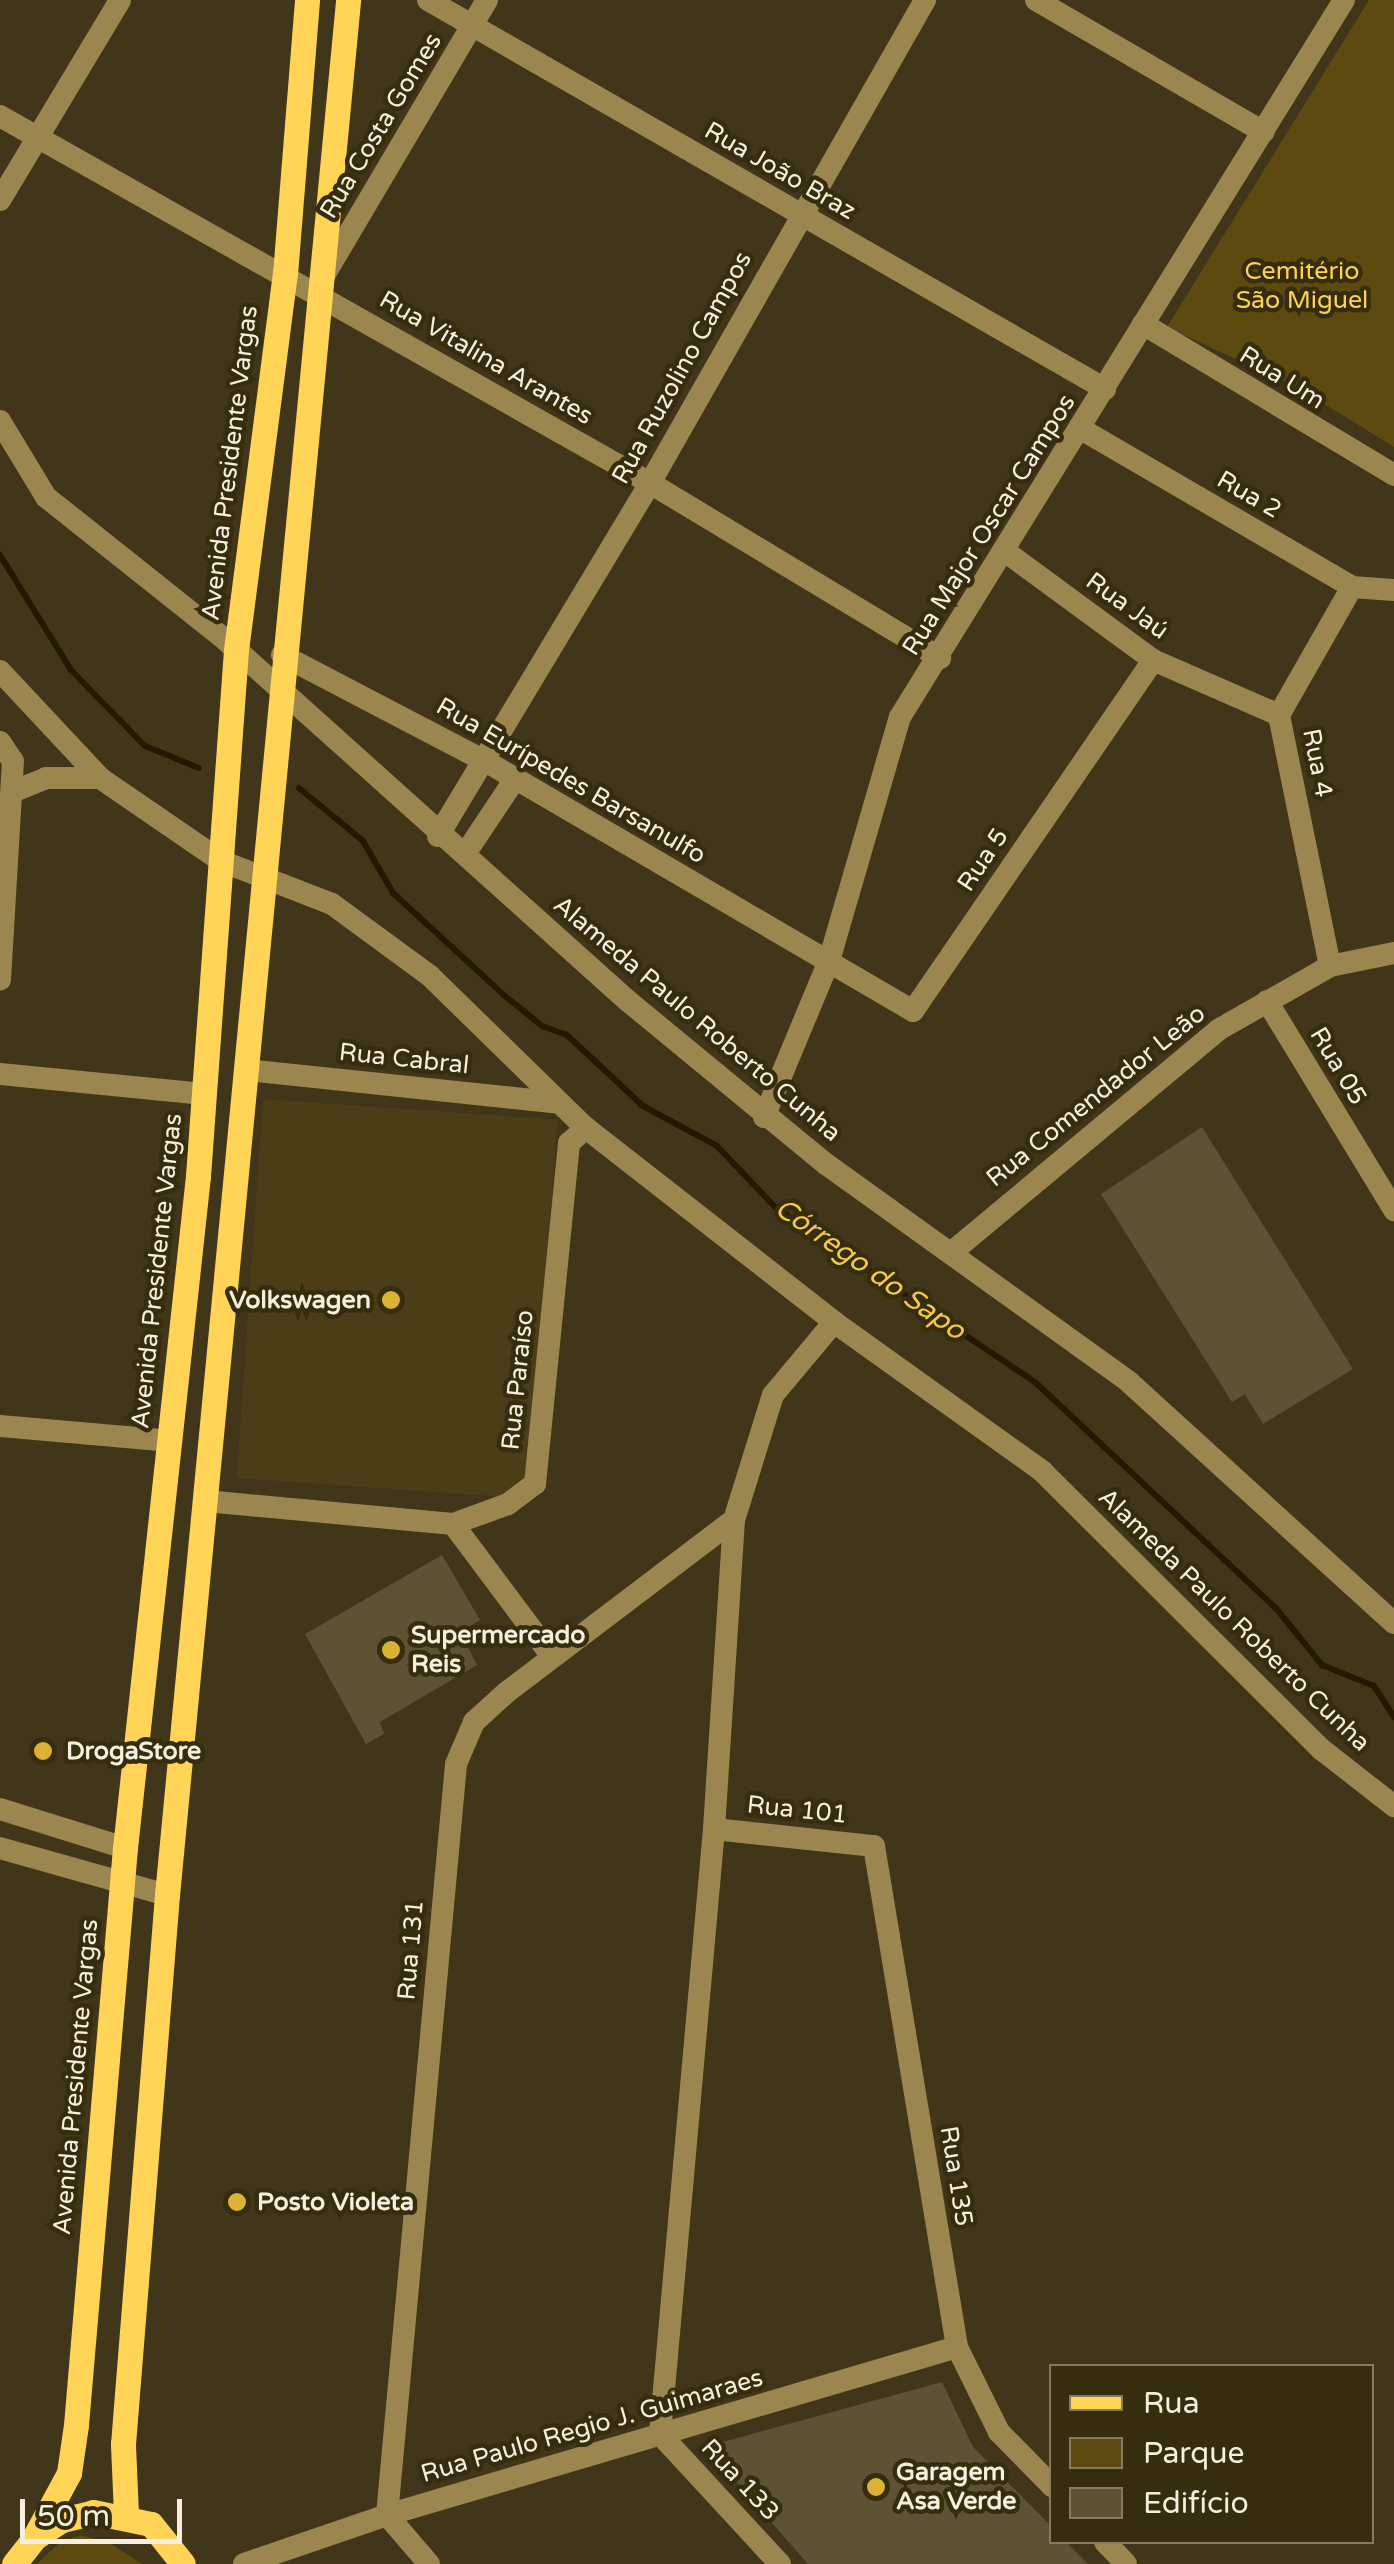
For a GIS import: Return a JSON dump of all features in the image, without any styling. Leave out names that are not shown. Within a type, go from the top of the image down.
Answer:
[{"type":"main road","name":"Avenida Presidente Vargas","points":[[14,2564],[34,2538],[69,2472],[76,2425],[125,1848],[171,1441],[204,1094],[236,650],[285,274],[307,0]]},
{"type":"main road","points":[[126,2514],[123,2444],[167,1895],[247,1070],[282,655],[348,0]]},
{"type":"main road","points":[[34,2538],[62,2520],[93,2512],[126,2514],[151,2524],[183,2564]]},
{"type":"street","points":[[0,200],[120,0]]},
{"type":"street","name":"Rua João Braz","points":[[428,0],[1105,389]]},
{"type":"street","name":"Rua Costa Gomes","points":[[321,287],[487,0]]},
{"type":"street","name":"Rua Ruzolino Campos","points":[[438,836],[487,762],[650,483],[799,214],[924,0]]},
{"type":"street","points":[[1036,0],[1264,132]]},
{"type":"street","name":"Rua Major Oscar Campos","points":[[764,1117],[830,961],[900,717],[1082,430],[1143,324],[1344,0]]},
{"type":"street","name":"Rua Vitalina Arantes","points":[[0,116],[285,274],[321,287],[940,658]]},
{"type":"street","name":"Rua Um","points":[[1143,324],[1394,475]]},
{"type":"street","name":"Alameda Paulo Roberto Cunha","points":[[0,421],[46,497],[236,650],[281,696],[438,836],[464,854],[764,1117],[1129,1382],[1394,1623]]},
{"type":"street","name":"Rua 2","points":[[1082,430],[1352,588],[1394,590]]},
{"type":"street","name":"Rua Jaú","points":[[1006,552],[1154,660],[1279,715]]},
{"type":"street","name":"Rua 4","points":[[1330,966],[1279,715],[1352,588]]},
{"type":"street","name":"Rua Eurípedes Barsanulfo","points":[[282,655],[487,762],[830,961]]},
{"type":"street","name":"Rua 5","points":[[830,961],[913,1011],[1154,660]]},
{"type":"street","name":"Alameda Paulo Roberto Cunha","points":[[0,671],[100,778],[221,860],[264,872],[332,904],[430,976],[554,1102],[586,1128],[834,1322],[1042,1472],[1321,1748],[1394,1806]]},
{"type":"street","points":[[0,742],[13,761],[0,980]]},
{"type":"street","points":[[12,792],[46,778],[100,778]]},
{"type":"street","points":[[464,854],[515,780]]},
{"type":"street","name":"Rua Comendador Leão","points":[[952,1252],[1218,1030],[1330,966],[1394,953]]},
{"type":"street","name":"Rua 05","points":[[1267,1000],[1394,1210]]},
{"type":"street","name":"Rua Cabral","points":[[247,1070],[554,1102]]},
{"type":"street","points":[[0,1074],[204,1094]]},
{"type":"street","name":"Rua Paraíso","points":[[205,1501],[454,1524],[508,1504],[535,1484],[570,1143],[586,1128]]},
{"type":"street","points":[[660,2434],[714,1829],[734,1520],[773,1395],[834,1322]]},
{"type":"street","points":[[0,1426],[171,1441]]},
{"type":"street","name":"Rua 131","points":[[387,2515],[456,1764],[474,1722],[551,1655],[734,1520]]},
{"type":"street","points":[[454,1524],[551,1655]]},
{"type":"street","points":[[0,1810],[125,1848]]},
{"type":"street","name":"Rua 101","points":[[714,1829],[874,1846]]},
{"type":"street","name":"Rua 135","points":[[874,1846],[956,2347],[999,2432],[1049,2483]]},
{"type":"street","points":[[0,1848],[122,1887],[167,1895]]},
{"type":"street","name":"Rua Paulo Regio J. Guimaraes","points":[[244,2564],[387,2515],[956,2347]]},
{"type":"street","name":"Rua 133","points":[[660,2434],[780,2564]]},
{"type":"street","points":[[387,2515],[429,2564]]},
{"type":"street","points":[[1107,2544],[1126,2564]]},
{"type":"shaded area","name":"Volkswagen","points":[[263,1099],[557,1120],[531,1499],[236,1478]]},
{"type":"green space","name":"Cemitério São Miguel","points":[[1369,0],[1394,0],[1394,447],[1300,389],[1167,327]]},
{"type":"green space","points":[[80,2535],[108,2542],[142,2564],[37,2564],[59,2543]]},
{"type":"building","points":[[1202,1127],[1353,1369],[1263,1424],[1245,1394],[1232,1402],[1101,1194]]},
{"type":"building","name":"Supermercado Reis","points":[[442,1555],[480,1620],[460,1632],[477,1665],[380,1722],[384,1734],[366,1744],[305,1634]]},
{"type":"building","name":"Garagem Asa Verde","points":[[942,2382],[973,2447],[1049,2524],[1049,2544],[1068,2544],[1088,2564],[808,2564],[705,2447]]},
{"type":"waterway","name":"Córrego do Sapo","points":[[0,555],[71,670],[145,746],[199,768]]},
{"type":"waterway","name":"Córrego do Sapo","points":[[299,788],[363,841],[393,893],[505,996],[542,1026],[567,1035],[643,1106],[717,1146],[776,1208],[1035,1382],[1275,1607],[1322,1665],[1374,1686],[1394,1717]]},
{"type":"place","name":"Volkswagen","points":[[391,1300]]},
{"type":"place","name":"Supermercado Reis","points":[[391,1650]]},
{"type":"place","name":"DrogaStore","points":[[43,1751]]},
{"type":"place","name":"Posto Violeta","points":[[237,2202]]},
{"type":"place","name":"Garagem Asa Verde","points":[[876,2487]]}]
